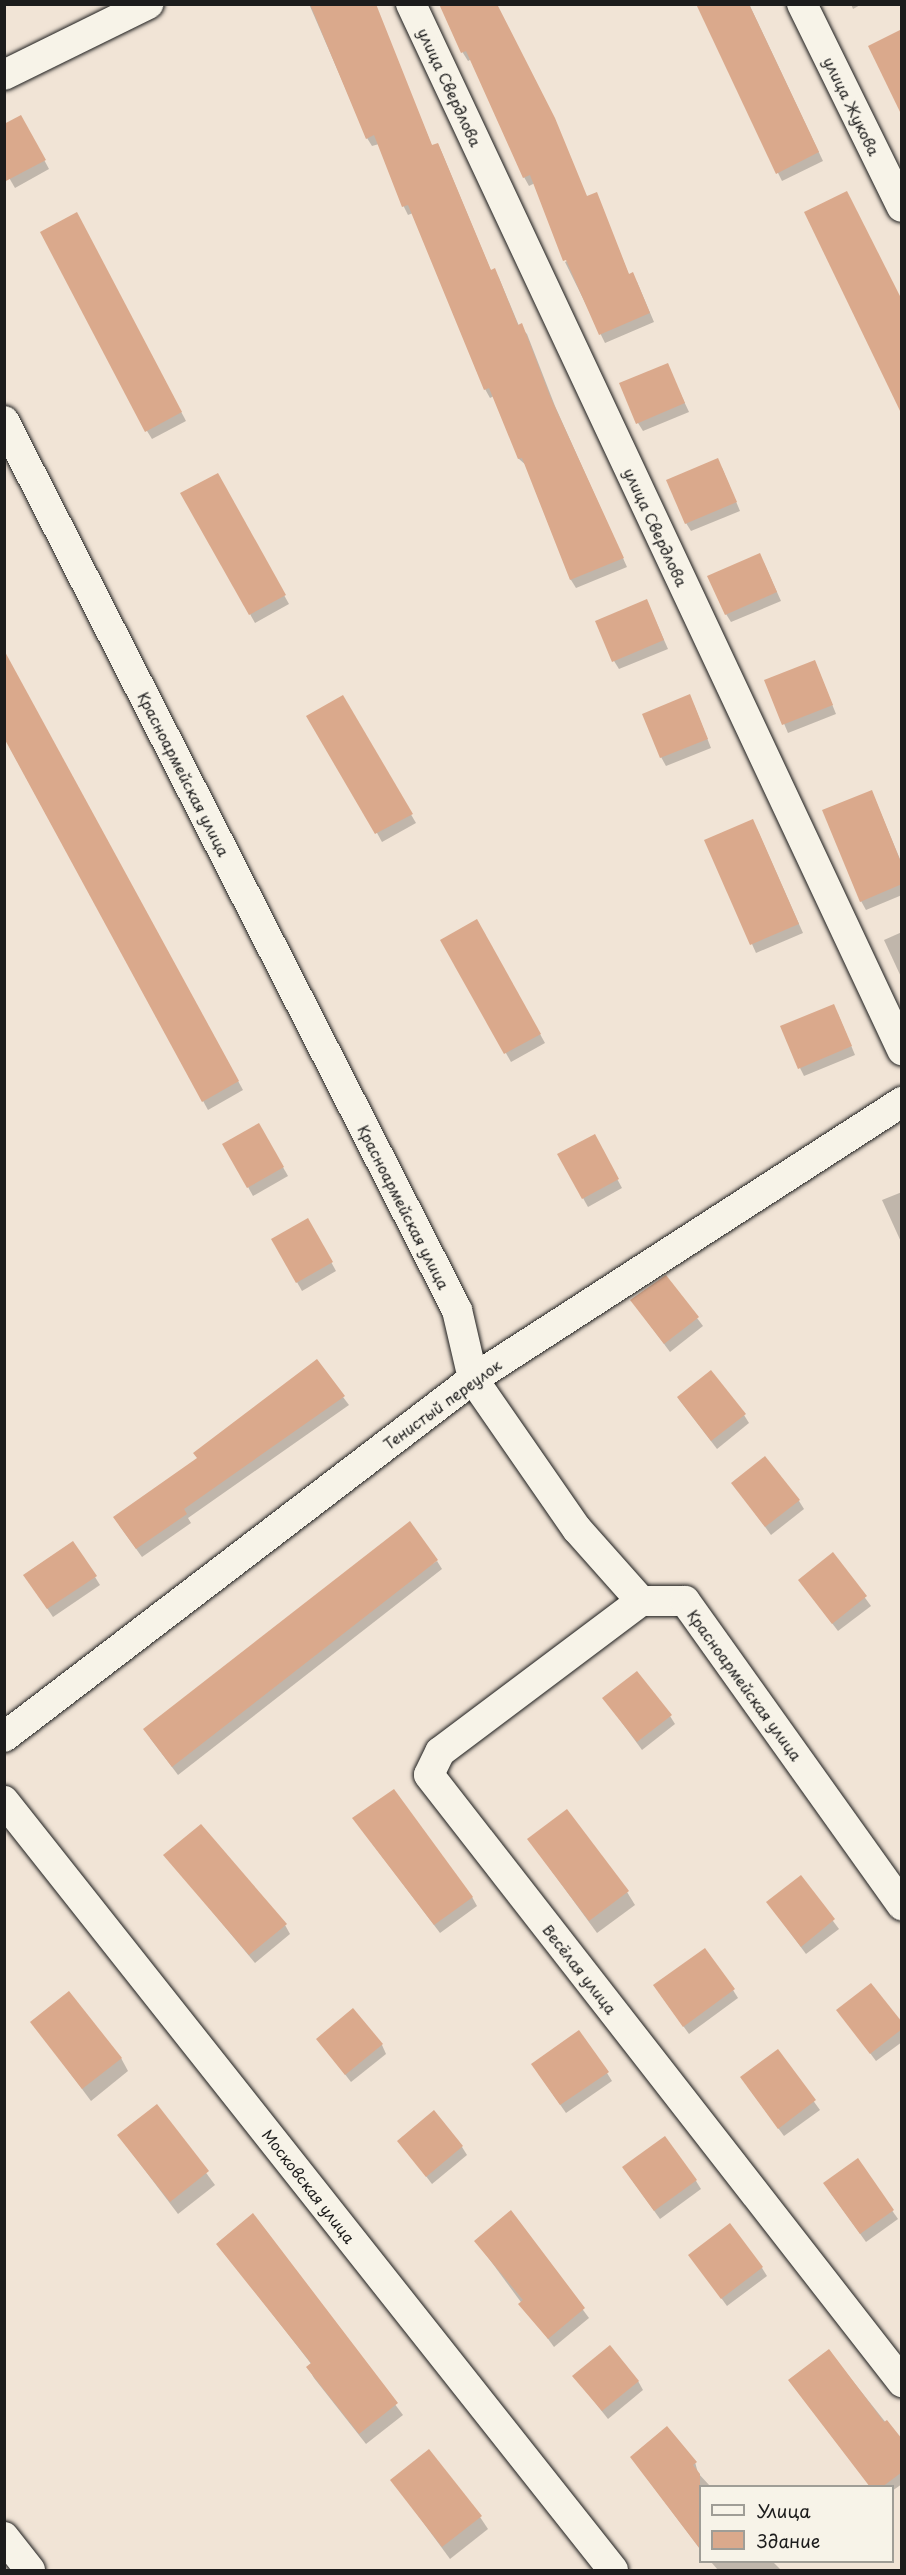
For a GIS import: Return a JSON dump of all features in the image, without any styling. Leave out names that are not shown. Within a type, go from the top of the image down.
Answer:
[{"type":"street","points":[[4,75],[147,4]]},
{"type":"street","name":"улица Свердлова","points":[[411,4],[902,1050]]},
{"type":"street","name":"улица Жукова","points":[[802,4],[902,207]]},
{"type":"street","name":"Красноармейская улица","points":[[4,421],[457,1310],[473,1379],[577,1529],[641,1601],[685,1601],[902,1905]]},
{"type":"street","name":"Тенистый переулок","points":[[4,1737],[473,1379],[902,1102]]},
{"type":"street","name":"Весёлая улица","points":[[641,1601],[440,1752],[429,1775],[902,2382]]},
{"type":"street","name":"Московская улица","points":[[4,1801],[613,2571]]},
{"type":"street","points":[[4,2537],[30,2571]]},
{"type":"building","points":[[310,4],[376,4],[432,145],[438,143],[491,270],[495,268],[518,325],[522,323],[550,396],[624,558],[570,580],[522,458],[518,459],[489,388],[484,390],[408,205],[402,207],[374,135],[366,139]]},
{"type":"building","points":[[439,4],[497,4],[555,118],[587,196],[597,192],[629,274],[633,272],[650,313],[599,335],[566,260],[563,261],[530,175],[523,178],[466,51],[461,53]]},
{"type":"building","points":[[696,4],[749,4],[819,152],[776,174]]},
{"type":"building","points":[[902,29],[902,116],[868,46]]},
{"type":"building","points":[[21,115],[46,160],[4,182],[4,124]]},
{"type":"building","points":[[847,191],[902,300],[902,415],[804,212]]},
{"type":"building","points":[[77,212],[182,412],[145,432],[40,232]]},
{"type":"building","points":[[668,363],[685,403],[636,424],[619,383]]},
{"type":"building","points":[[718,458],[737,502],[685,524],[666,480]]},
{"type":"building","points":[[218,473],[286,595],[249,615],[180,493]]},
{"type":"building","points":[[760,553],[777,592],[725,615],[707,576]]},
{"type":"building","points":[[647,599],[664,640],[612,662],[595,621]]},
{"type":"building","points":[[4,650],[239,1081],[202,1102],[4,738]]},
{"type":"building","points":[[815,660],[833,705],[782,725],[764,680]]},
{"type":"building","points":[[690,694],[708,739],[660,758],[642,714]]},
{"type":"building","points":[[343,695],[413,814],[375,834],[306,716]]},
{"type":"building","points":[[872,790],[902,865],[902,884],[860,902],[822,810]]},
{"type":"building","points":[[753,819],[799,924],[750,945],[704,840]]},
{"type":"building","points":[[477,919],[541,1034],[504,1054],[440,940]]},
{"type":"building","points":[[834,1004],[852,1046],[798,1069],[780,1026]]},
{"type":"building","points":[[259,1123],[284,1167],[247,1188],[222,1144]]},
{"type":"building","points":[[595,1134],[619,1179],[582,1199],[557,1154]]},
{"type":"building","points":[[308,1218],[333,1262],[296,1283],[271,1239]]},
{"type":"building","points":[[666,1275],[699,1317],[664,1344],[630,1300]]},
{"type":"building","points":[[317,1359],[345,1396],[184,1509],[187,1514],[136,1549],[113,1517],[197,1458],[193,1453]]},
{"type":"building","points":[[711,1370],[746,1414],[711,1441],[677,1397]]},
{"type":"building","points":[[765,1456],[800,1500],[765,1527],[731,1483]]},
{"type":"building","points":[[410,1521],[438,1560],[172,1767],[143,1729]]},
{"type":"building","points":[[73,1541],[97,1576],[47,1609],[23,1575]]},
{"type":"building","points":[[833,1552],[867,1596],[832,1624],[798,1580]]},
{"type":"building","points":[[637,1671],[672,1715],[637,1742],[602,1698]]},
{"type":"building","points":[[394,1789],[473,1897],[434,1925],[352,1818]]},
{"type":"building","points":[[567,1809],[629,1891],[589,1921],[527,1839]]},
{"type":"building","points":[[201,1824],[287,1924],[249,1955],[163,1855]]},
{"type":"building","points":[[801,1875],[835,1919],[801,1947],[766,1902]]},
{"type":"building","points":[[705,1948],[735,1989],[683,2027],[653,1985]]},
{"type":"building","points":[[871,1983],[902,2022],[902,2029],[870,2054],[836,2010]]},
{"type":"building","points":[[69,1991],[122,2058],[82,2089],[30,2022]]},
{"type":"building","points":[[353,2008],[383,2044],[345,2075],[316,2039]]},
{"type":"building","points":[[579,2030],[609,2072],[560,2105],[531,2064]]},
{"type":"building","points":[[778,2049],[816,2100],[778,2129],[740,2077]]},
{"type":"building","points":[[157,2104],[209,2171],[170,2202],[117,2135]]},
{"type":"building","points":[[434,2110],[463,2146],[426,2177],[397,2141]]},
{"type":"building","points":[[665,2136],[697,2180],[654,2211],[622,2167]]},
{"type":"building","points":[[858,2158],[894,2210],[860,2234],[823,2183]]},
{"type":"building","points":[[511,2210],[585,2308],[548,2339],[518,2304],[523,2300],[474,2241]]},
{"type":"building","points":[[253,2213],[398,2403],[359,2434],[306,2367],[311,2363],[216,2244]]},
{"type":"building","points":[[730,2223],[763,2267],[721,2299],[688,2255]]},
{"type":"building","points":[[610,2345],[639,2381],[602,2411],[572,2376]]},
{"type":"building","points":[[829,2349],[884,2422],[887,2420],[902,2439],[902,2472],[885,2485],[868,2485],[788,2380]]},
{"type":"building","points":[[667,2426],[697,2462],[693,2465],[700,2474],[699,2548],[630,2457]]},
{"type":"building","points":[[429,2449],[482,2516],[442,2547],[390,2480]]}]
